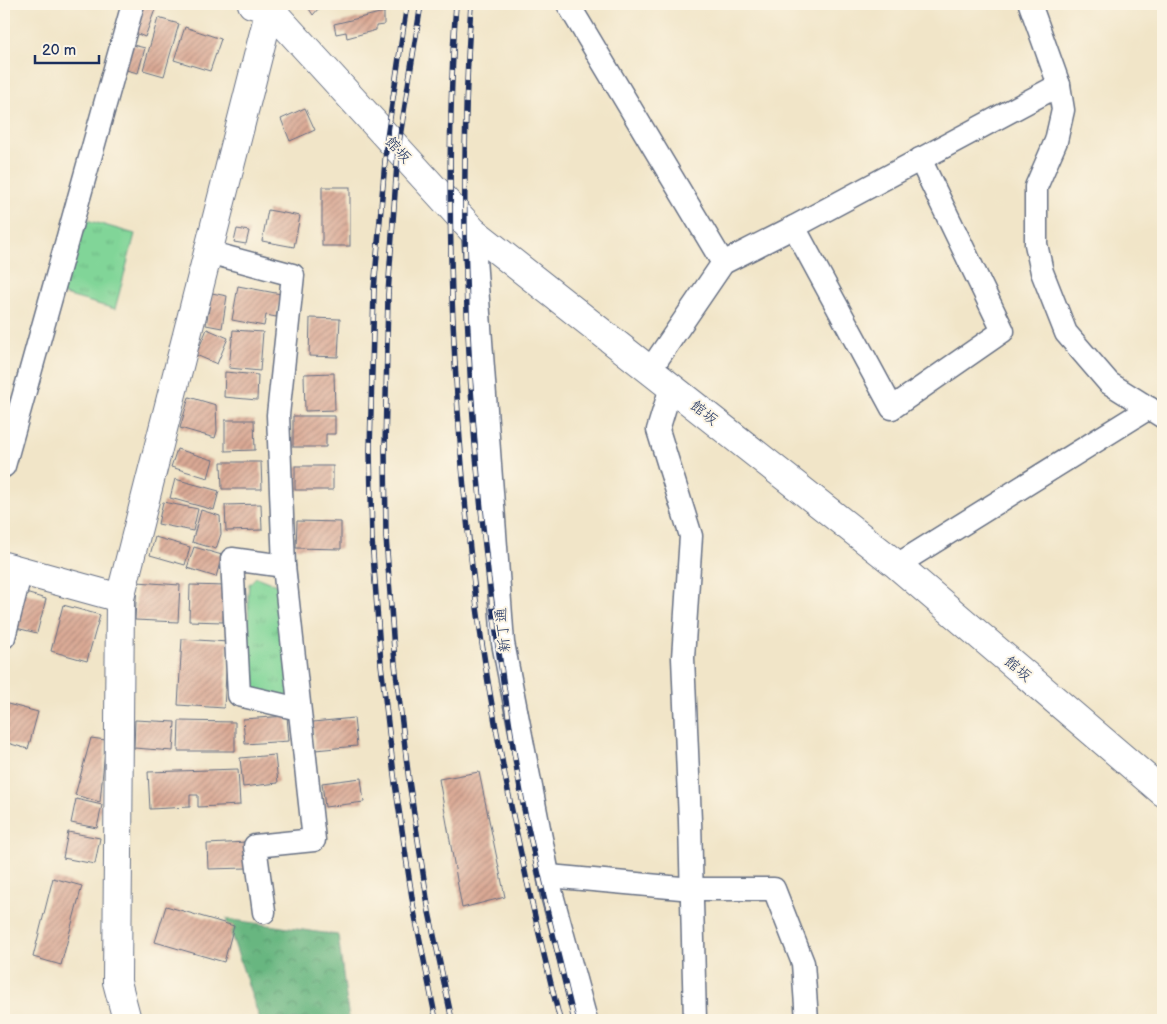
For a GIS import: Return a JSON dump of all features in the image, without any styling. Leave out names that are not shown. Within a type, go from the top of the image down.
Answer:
[{"type":"main road","name":"館坂","points":[[265,5],[473,231],[897,565],[1163,792]]},
{"type":"main road","points":[[128,1020],[117,982],[120,598],[208,252],[265,5]]},
{"type":"main road","points":[[13,568],[120,598]]},
{"type":"street","points":[[4,466],[133,4]]},
{"type":"street","points":[[568,4],[723,263]]},
{"type":"street","points":[[897,565],[1156,413],[1109,383],[1066,333],[1042,272],[1036,244],[1036,187],[1056,141],[1063,110],[1059,85],[1030,4]]},
{"type":"street","points":[[650,370],[723,263],[1059,85]]},
{"type":"street","points":[[794,227],[892,408],[1003,331],[920,159]]},
{"type":"street","name":"新丁通","points":[[473,231],[503,643],[549,876],[586,1020]]},
{"type":"street","points":[[208,252],[293,275],[278,415],[284,566],[314,840],[255,846],[264,912]]},
{"type":"street","points":[[671,387],[658,430],[691,536],[683,658],[695,1020]]},
{"type":"street","points":[[284,566],[232,559],[239,695],[299,710]]},
{"type":"street","points":[[4,637],[13,568]]},
{"type":"street","points":[[549,876],[692,889],[774,889],[803,964],[807,1020]]},
{"type":"green space","points":[[80,218],[135,234],[115,309],[58,293]]},
{"type":"green space","points":[[256,577],[279,586],[293,699],[247,688],[249,642],[248,595],[249,584]]},
{"type":"green space","points":[[226,919],[338,935],[349,1020],[260,1020]]},
{"type":"building","points":[[138,4],[157,4],[145,37],[128,30]]},
{"type":"building","points":[[306,4],[330,4],[331,7],[318,9],[313,15]]},
{"type":"building","points":[[384,12],[384,25],[376,26],[376,30],[347,38],[346,32],[336,34],[334,24]]},
{"type":"building","points":[[158,18],[179,24],[164,76],[143,70]]},
{"type":"building","points":[[185,27],[221,39],[210,71],[174,60]]},
{"type":"building","points":[[125,43],[145,48],[138,73],[118,68]]},
{"type":"building","points":[[305,108],[315,130],[290,141],[281,119]]},
{"type":"building","points":[[322,187],[350,187],[350,246],[322,246]]},
{"type":"building","points":[[268,210],[300,216],[294,247],[262,241]]},
{"type":"building","points":[[237,229],[249,231],[246,244],[234,242]]},
{"type":"building","points":[[238,286],[281,294],[276,317],[266,315],[264,326],[232,320]]},
{"type":"building","points":[[212,293],[227,296],[222,328],[206,325]]},
{"type":"building","points":[[310,318],[340,319],[338,357],[309,356]]},
{"type":"building","points":[[207,329],[228,338],[217,364],[196,355]]},
{"type":"building","points":[[233,330],[263,332],[260,371],[229,368]]},
{"type":"building","points":[[225,372],[258,375],[257,400],[224,397]]},
{"type":"building","points":[[334,373],[335,410],[305,411],[304,374]]},
{"type":"building","points":[[189,397],[216,405],[217,431],[215,438],[180,428]]},
{"type":"building","points":[[293,416],[335,416],[335,434],[326,434],[326,447],[293,447]]},
{"type":"building","points":[[225,420],[254,420],[255,450],[225,451]]},
{"type":"building","points":[[177,449],[213,460],[208,478],[171,467]]},
{"type":"building","points":[[221,462],[261,462],[262,489],[222,489]]},
{"type":"building","points":[[295,466],[333,466],[333,490],[295,490]]},
{"type":"building","points":[[175,479],[219,491],[214,510],[170,498]]},
{"type":"building","points":[[163,502],[198,509],[193,531],[158,524]]},
{"type":"building","points":[[261,504],[262,530],[226,531],[225,505]]},
{"type":"building","points":[[201,510],[220,516],[221,534],[216,549],[192,542]]},
{"type":"building","points":[[297,521],[341,522],[341,549],[296,548]]},
{"type":"building","points":[[155,537],[190,547],[185,565],[150,555]]},
{"type":"building","points":[[194,547],[222,555],[216,577],[187,568]]},
{"type":"building","points":[[137,582],[180,585],[178,622],[135,620]]},
{"type":"building","points":[[190,585],[225,586],[223,622],[189,621]]},
{"type":"building","points":[[22,592],[46,599],[37,633],[12,627]]},
{"type":"building","points":[[63,605],[100,615],[87,661],[51,651]]},
{"type":"building","points":[[182,639],[228,642],[224,708],[178,705]]},
{"type":"building","points":[[4,703],[38,712],[28,749],[4,742]]},
{"type":"building","points":[[287,716],[289,741],[245,744],[243,719]]},
{"type":"building","points":[[354,718],[357,746],[315,750],[313,722]]},
{"type":"building","points":[[135,720],[175,722],[173,751],[134,748]]},
{"type":"building","points":[[179,721],[235,722],[235,751],[178,751]]},
{"type":"building","points":[[91,738],[106,740],[100,802],[75,795]]},
{"type":"building","points":[[275,755],[278,783],[243,787],[240,758]]},
{"type":"building","points":[[238,769],[240,805],[198,807],[198,795],[190,795],[190,807],[150,809],[148,772]]},
{"type":"building","points":[[479,772],[505,897],[462,908],[439,779]]},
{"type":"building","points":[[361,778],[364,802],[325,807],[322,783]]},
{"type":"building","points":[[76,799],[102,805],[97,828],[71,823]]},
{"type":"building","points":[[68,832],[100,838],[95,864],[63,858]]},
{"type":"building","points":[[247,842],[247,868],[208,869],[207,844]]},
{"type":"building","points":[[53,878],[82,886],[61,965],[33,957]]},
{"type":"building","points":[[166,906],[234,926],[224,962],[155,942]]},
{"type":"railway","points":[[407,4],[387,138],[374,290],[370,451],[372,540],[381,664],[395,783],[414,911],[436,1020]]},
{"type":"railway","points":[[421,4],[398,149],[388,294],[385,450],[386,537],[395,664],[409,781],[429,912],[452,1020]]},
{"type":"railway","points":[[456,4],[451,114],[451,260],[457,394],[464,490],[474,586],[503,767],[530,894],[560,1020]]},
{"type":"railway","points":[[471,4],[467,84],[465,245],[472,406],[487,567],[519,784],[574,1020]]}]
